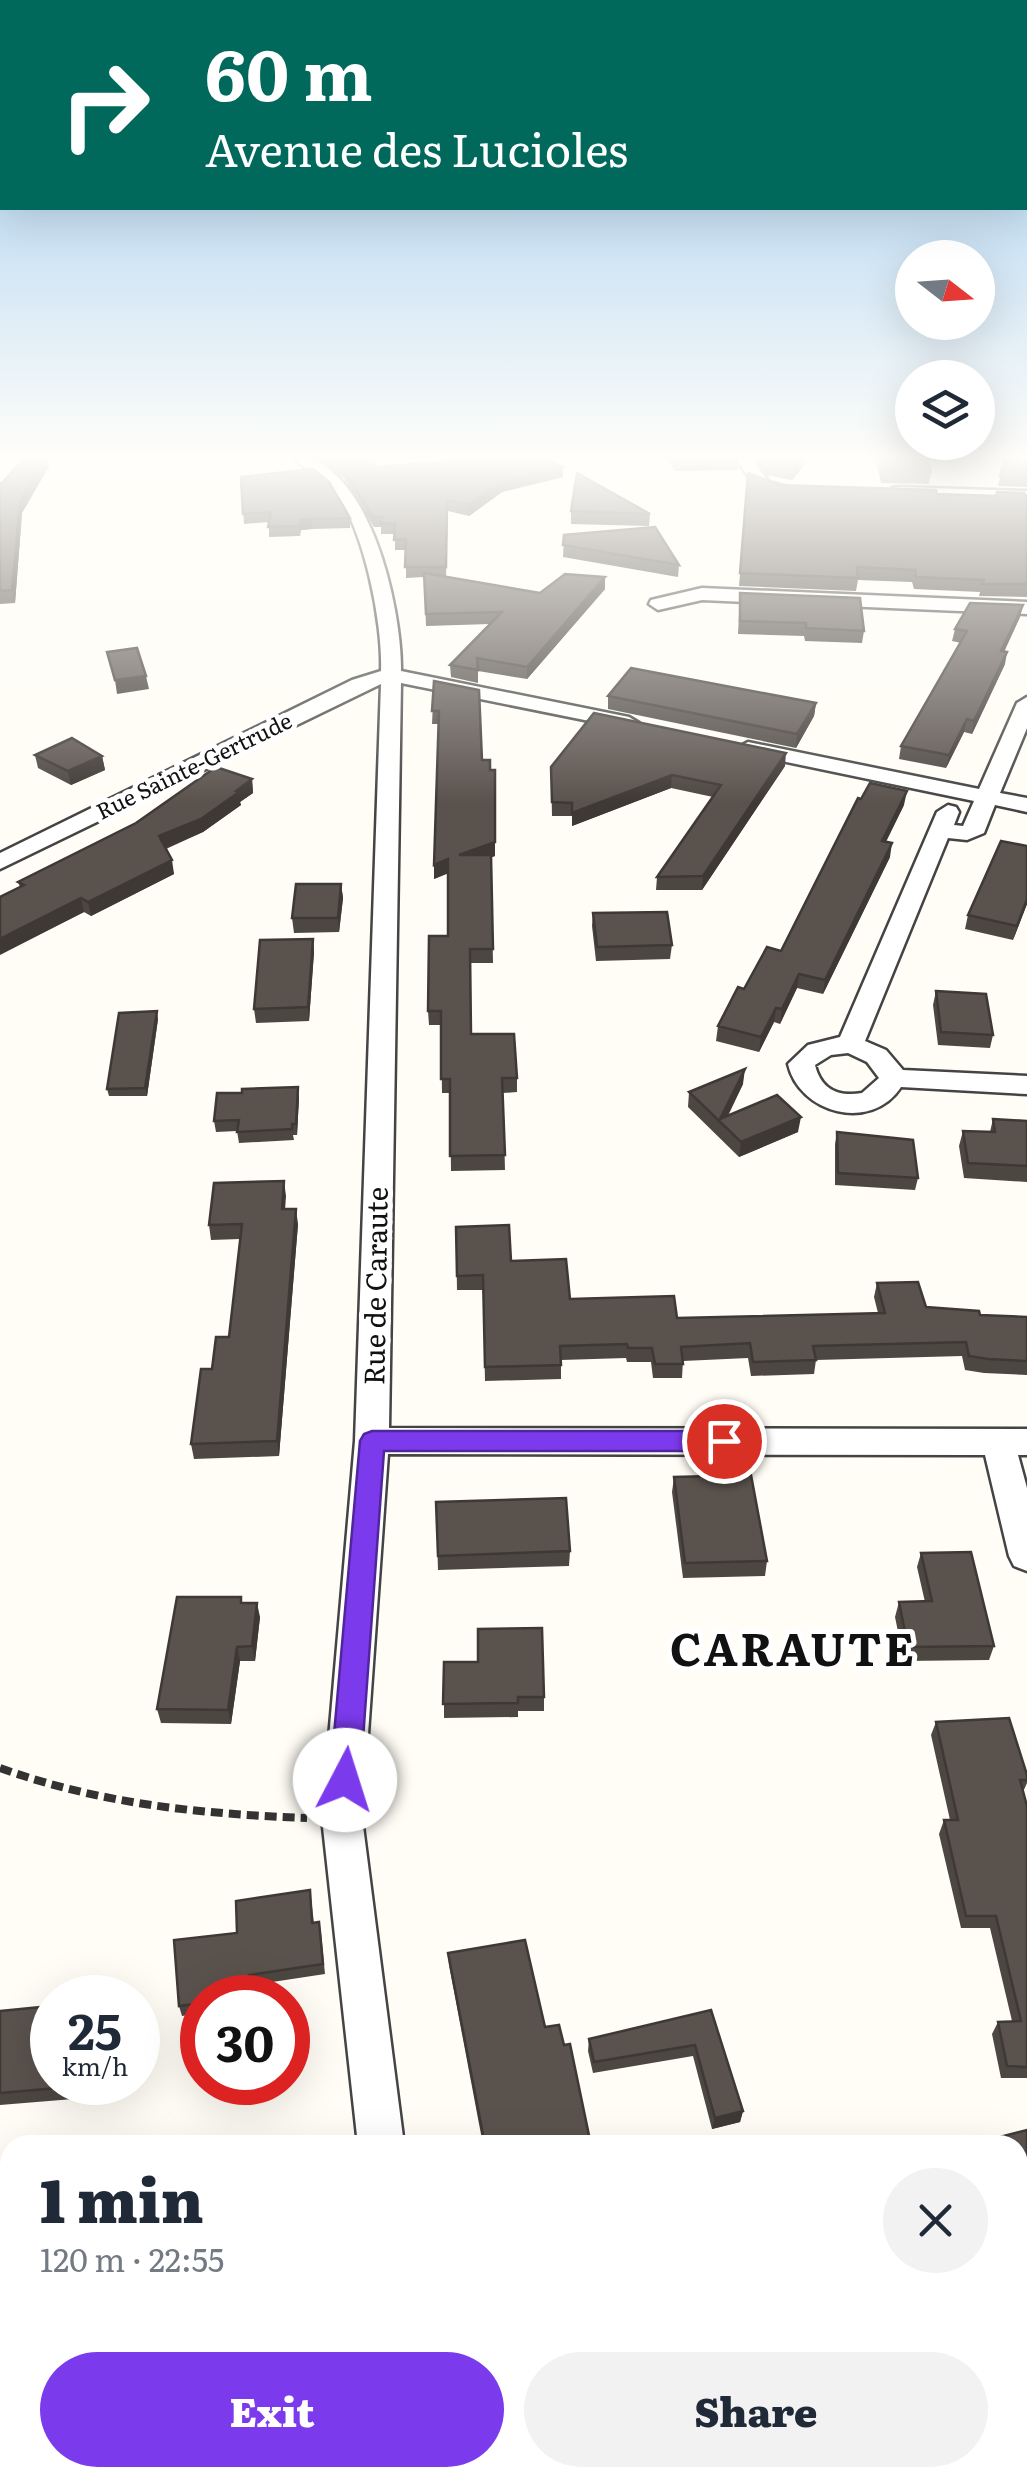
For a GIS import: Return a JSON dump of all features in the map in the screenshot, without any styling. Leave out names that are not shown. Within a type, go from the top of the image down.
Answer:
[{"type":"street","name":"Rue de Caraute","points":[[374,571],[392,641],[372,1441],[342,1818],[380,2135]]},
{"type":"street","points":[[658,604],[702,594],[1027,608]]},
{"type":"street","points":[[390,675],[649,727]]},
{"type":"street","name":"Rue Sainte-Gertrude","points":[[0,862],[359,684],[390,675]]},
{"type":"street","points":[[940,831],[967,832],[976,828],[1027,702]]},
{"type":"street","points":[[726,743],[1027,805]]},
{"type":"street","points":[[850,1046],[957,791]]},
{"type":"street","points":[[828,1046],[850,1046],[872,1052],[888,1064],[894,1078],[888,1091],[874,1100],[852,1104],[830,1100],[812,1091],[801,1078],[801,1064],[811,1052],[828,1046]]},
{"type":"street","points":[[894,1078],[1027,1086]]},
{"type":"street","points":[[372,1441],[1012,1442],[1027,1556]]},
{"type":"path","points":[[0,1768],[57,1790],[122,1805],[251,1816],[342,1818]]},
{"type":"building","points":[[0,571],[14,571],[12,590],[0,591]]},
{"type":"building","points":[[857,571],[858,578],[740,573]]},
{"type":"building","points":[[915,571],[1027,571],[1027,584],[982,584],[984,580],[916,577]]},
{"type":"building","points":[[424,573],[540,593],[565,574],[605,577],[527,667],[477,658],[478,670],[450,665],[502,612],[426,614]]},
{"type":"building","points":[[740,593],[860,598],[864,631],[806,628],[806,623],[740,621]]},
{"type":"building","points":[[970,603],[1023,605],[1001,651],[1007,652],[974,721],[967,719],[949,755],[901,746],[967,631],[955,629]]},
{"type":"building","points":[[137,648],[146,676],[115,680],[107,652]]},
{"type":"building","points":[[631,668],[816,703],[797,734],[608,696]]},
{"type":"building","points":[[434,681],[479,690],[482,760],[490,760],[490,770],[495,770],[495,842],[459,855],[491,855],[493,949],[470,949],[471,1034],[514,1034],[517,1078],[502,1078],[505,1155],[450,1156],[450,1079],[441,1079],[441,1011],[428,1011],[429,936],[448,936],[448,859],[434,865],[439,711],[432,711]]},
{"type":"building","points":[[594,713],[786,753],[703,876],[657,877],[721,785],[672,775],[572,813],[572,803],[552,802],[551,767]]},
{"type":"building","points":[[72,738],[102,756],[68,771],[35,755]]},
{"type":"building","points":[[216,767],[252,779],[201,819],[159,836],[172,860],[88,902],[81,898],[0,939],[0,897],[24,885],[18,882],[136,823]]},
{"type":"building","points":[[870,783],[907,791],[882,841],[892,843],[825,980],[799,974],[782,1009],[776,1008],[761,1037],[718,1026],[738,987],[744,989],[767,947],[781,951],[858,798]]},
{"type":"building","points":[[1001,841],[1027,846],[1027,899],[1017,926],[968,915]]},
{"type":"building","points":[[296,884],[341,884],[338,918],[292,918]]},
{"type":"building","points":[[667,912],[672,945],[597,947],[593,913]]},
{"type":"building","points":[[313,939],[308,1007],[254,1009],[260,940]]},
{"type":"building","points":[[936,991],[986,994],[993,1035],[941,1032]]},
{"type":"building","points":[[157,1011],[145,1088],[107,1089],[119,1013]]},
{"type":"building","points":[[745,1069],[720,1119],[777,1095],[801,1117],[741,1142],[689,1092]]},
{"type":"building","points":[[298,1087],[296,1124],[292,1124],[292,1129],[237,1132],[239,1120],[214,1121],[217,1093]]},
{"type":"building","points":[[993,1119],[1027,1121],[1027,1166],[968,1163],[963,1131],[995,1132]]},
{"type":"building","points":[[837,1132],[913,1140],[918,1178],[838,1173]]},
{"type":"building","points":[[284,1181],[282,1209],[296,1209],[277,1441],[191,1444],[201,1369],[212,1369],[216,1337],[229,1337],[242,1224],[209,1225],[214,1183]]},
{"type":"building","points":[[509,1225],[511,1261],[566,1259],[570,1299],[674,1296],[677,1318],[885,1313],[877,1283],[918,1282],[926,1307],[1027,1317],[1027,1361],[969,1356],[966,1342],[813,1346],[816,1360],[753,1362],[750,1343],[681,1347],[683,1364],[655,1364],[652,1348],[628,1348],[627,1344],[560,1346],[561,1365],[485,1367],[483,1275],[457,1276],[456,1227]]},
{"type":"building","points":[[751,1475],[767,1561],[685,1563],[674,1477]]},
{"type":"building","points":[[566,1498],[570,1551],[438,1556],[436,1502]]},
{"type":"building","points":[[971,1552],[994,1646],[908,1647],[899,1602],[932,1601],[921,1553]]},
{"type":"building","points":[[177,1597],[241,1597],[241,1603],[257,1603],[252,1646],[237,1647],[228,1710],[157,1709]]},
{"type":"building","points":[[542,1628],[544,1697],[518,1697],[518,1703],[443,1704],[444,1662],[478,1662],[478,1629]]},
{"type":"building","points":[[1009,1718],[1027,1775],[1027,1780],[1020,1780],[1027,1806],[1027,2067],[1007,2066],[998,2022],[1021,2021],[996,1916],[966,1916],[944,1820],[958,1820],[936,1722]]},
{"type":"building","points":[[310,1890],[312,1923],[319,1922],[323,1964],[249,1975],[180,1975],[179,2006],[174,1940],[237,1933],[236,1901]]},
{"type":"building","points":[[525,1940],[545,2027],[559,2025],[564,2045],[570,2044],[589,2135],[483,2135],[448,1953]]},
{"type":"building","points":[[30,2008],[30,2090],[0,2093],[0,2011]]},
{"type":"building","points":[[711,2010],[743,2111],[715,2118],[695,2045],[594,2062],[589,2039]]},
{"type":"district","name":"CARAUTE","points":[[793,1650]]},
{"type":"route","points":[[345,1780],[372,1441],[724,1441]]}]
